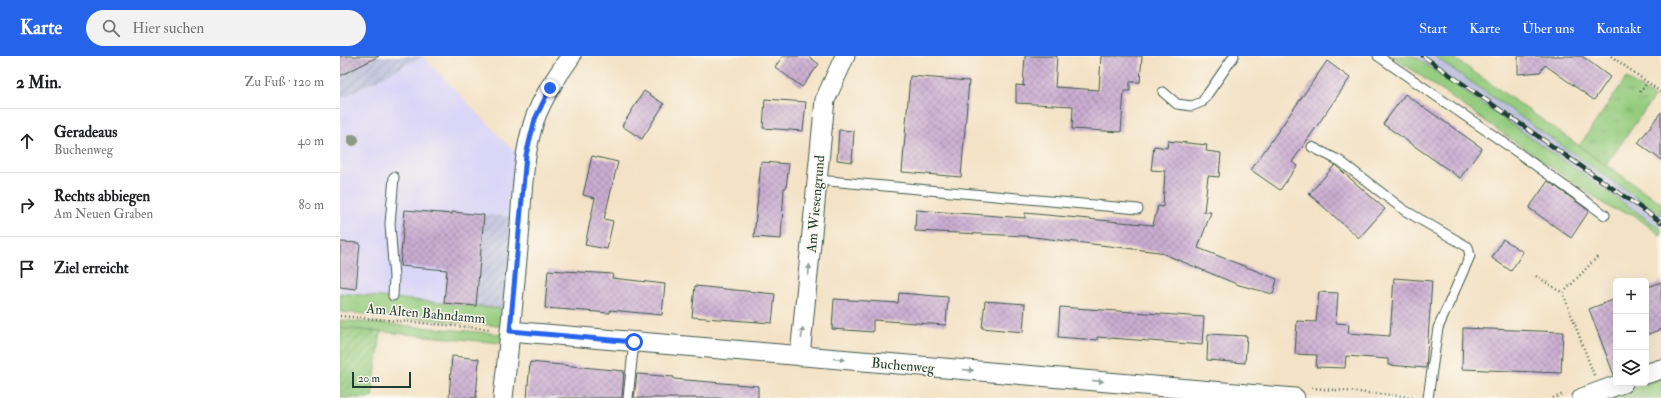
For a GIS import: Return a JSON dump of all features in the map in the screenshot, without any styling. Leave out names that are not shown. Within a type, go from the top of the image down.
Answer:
[{"type":"street","points":[[503,398],[526,162],[535,119],[550,88],[571,56]]},
{"type":"street","name":"Am Wiesengrund","points":[[800,356],[825,100],[845,56]]},
{"type":"street","name":"Buchenweg","points":[[510,331],[1295,398]]},
{"type":"street","points":[[1649,373],[1661,369]]},
{"type":"street","points":[[1582,398],[1615,386]]},
{"type":"lane","points":[[1163,92],[1177,104],[1192,106],[1202,102],[1234,56]]},
{"type":"lane","points":[[1378,56],[1503,142],[1605,215]]},
{"type":"lane","points":[[1312,147],[1340,161],[1404,210],[1468,247],[1470,256],[1438,328],[1428,398]]},
{"type":"lane","points":[[393,296],[394,277],[390,224],[394,177]]},
{"type":"lane","points":[[818,180],[1138,209]]},
{"type":"lane","points":[[628,398],[634,342]]},
{"type":"path","points":[[1611,56],[1661,92]]},
{"type":"path","points":[[1640,92],[1647,82]]},
{"type":"path","points":[[1563,293],[1599,255]]},
{"type":"path","points":[[1536,276],[1563,293],[1596,381]]},
{"type":"path","name":"Am Alten Bahndamm","points":[[340,316],[510,331]]},
{"type":"shaded area","points":[[340,56],[423,56],[340,99]]},
{"type":"shaded area","points":[[423,56],[508,145],[522,155],[515,217],[452,212],[444,303],[340,293],[340,99]]},
{"type":"shaded area","points":[[1414,56],[1434,56],[1661,215],[1661,229]]},
{"type":"shaded area","points":[[452,212],[515,217],[505,309],[444,303]]},
{"type":"green space","points":[[1392,56],[1414,56],[1661,229],[1661,236],[1633,214],[1610,208]]},
{"type":"green space","points":[[1434,56],[1451,56],[1661,203],[1661,215]]},
{"type":"green space","points":[[1626,78],[1654,97],[1606,165],[1579,146]]},
{"type":"green space","points":[[340,293],[505,309],[503,326],[340,312]]},
{"type":"green space","points":[[340,320],[502,334],[501,343],[340,328]]},
{"type":"green space","points":[[340,328],[381,332],[372,398],[340,398]]},
{"type":"green space","points":[[1661,378],[1661,398],[1607,398],[1639,386],[1649,386],[1649,382]]},
{"type":"building","points":[[340,56],[379,56],[340,76]]},
{"type":"building","points":[[783,56],[808,56],[819,64],[802,87],[775,67]]},
{"type":"building","points":[[1025,56],[1057,56],[1055,87],[1099,90],[1101,56],[1142,56],[1140,82],[1130,82],[1130,91],[1124,91],[1121,132],[1072,129],[1073,106],[1016,103],[1016,85],[1025,86],[1023,85]]},
{"type":"building","points":[[1518,56],[1582,56],[1610,77],[1594,100],[1545,65],[1540,72],[1518,74]]},
{"type":"building","points":[[1327,61],[1350,78],[1292,162],[1297,166],[1280,190],[1251,170]]},
{"type":"building","points":[[910,76],[969,81],[961,177],[902,172]]},
{"type":"building","points":[[644,91],[664,104],[642,139],[622,126]]},
{"type":"building","points":[[1405,94],[1482,148],[1460,178],[1383,124]]},
{"type":"building","points":[[765,99],[806,102],[803,131],[763,128]]},
{"type":"building","points":[[1661,112],[1661,160],[1638,143]]},
{"type":"building","points":[[839,130],[854,131],[852,162],[837,160]]},
{"type":"building","points":[[1168,141],[1207,145],[1206,151],[1221,153],[1219,177],[1208,176],[1204,212],[1211,212],[1198,248],[1277,279],[1273,294],[1239,285],[1159,252],[1025,236],[915,231],[916,210],[1025,218],[1025,213],[1153,225],[1158,206],[1163,207],[1165,171],[1151,170],[1154,146],[1167,148]]},
{"type":"building","points":[[592,156],[618,162],[604,219],[613,221],[607,249],[585,245],[595,198],[583,195]]},
{"type":"building","points":[[761,162],[789,164],[786,188],[784,188],[781,239],[754,237]]},
{"type":"building","points":[[1335,165],[1385,209],[1359,238],[1309,194]]},
{"type":"building","points":[[1548,181],[1589,211],[1571,238],[1529,208]]},
{"type":"building","points":[[405,210],[484,215],[476,306],[444,303],[447,270],[400,266]]},
{"type":"building","points":[[1503,239],[1523,252],[1511,271],[1492,258]]},
{"type":"building","points":[[340,242],[360,243],[356,289],[340,287]]},
{"type":"building","points":[[548,270],[613,274],[612,278],[665,284],[662,315],[610,310],[610,313],[545,308]]},
{"type":"building","points":[[1394,278],[1432,281],[1426,368],[1388,365],[1388,359],[1346,356],[1345,368],[1316,367],[1317,355],[1295,354],[1297,321],[1316,322],[1319,292],[1338,293],[1336,323],[1349,324],[1348,333],[1390,336]]},
{"type":"building","points":[[1661,282],[1661,329],[1649,334],[1649,314],[1649,287]]},
{"type":"building","points":[[695,286],[775,294],[772,323],[692,317]]},
{"type":"building","points":[[899,293],[948,297],[946,325],[873,320],[873,332],[832,329],[834,299],[898,303]]},
{"type":"building","points":[[1613,300],[1613,372],[1589,309]]},
{"type":"building","points":[[985,301],[1025,304],[1023,332],[982,328]]},
{"type":"building","points":[[1060,307],[1204,317],[1202,345],[1097,337],[1097,340],[1058,337]]},
{"type":"building","points":[[1463,328],[1563,332],[1561,373],[1462,369]]},
{"type":"building","points":[[1208,334],[1247,336],[1245,363],[1207,360]]},
{"type":"building","points":[[452,356],[479,359],[476,398],[449,398]]},
{"type":"building","points":[[530,362],[624,371],[622,398],[527,398]]},
{"type":"building","points":[[637,374],[674,377],[674,379],[758,386],[758,398],[634,398]]},
{"type":"railway","points":[[1423,56],[1661,222]]},
{"type":"route","points":[[550,88],[535,119],[530,134],[526,155],[510,331],[634,342]]}]
